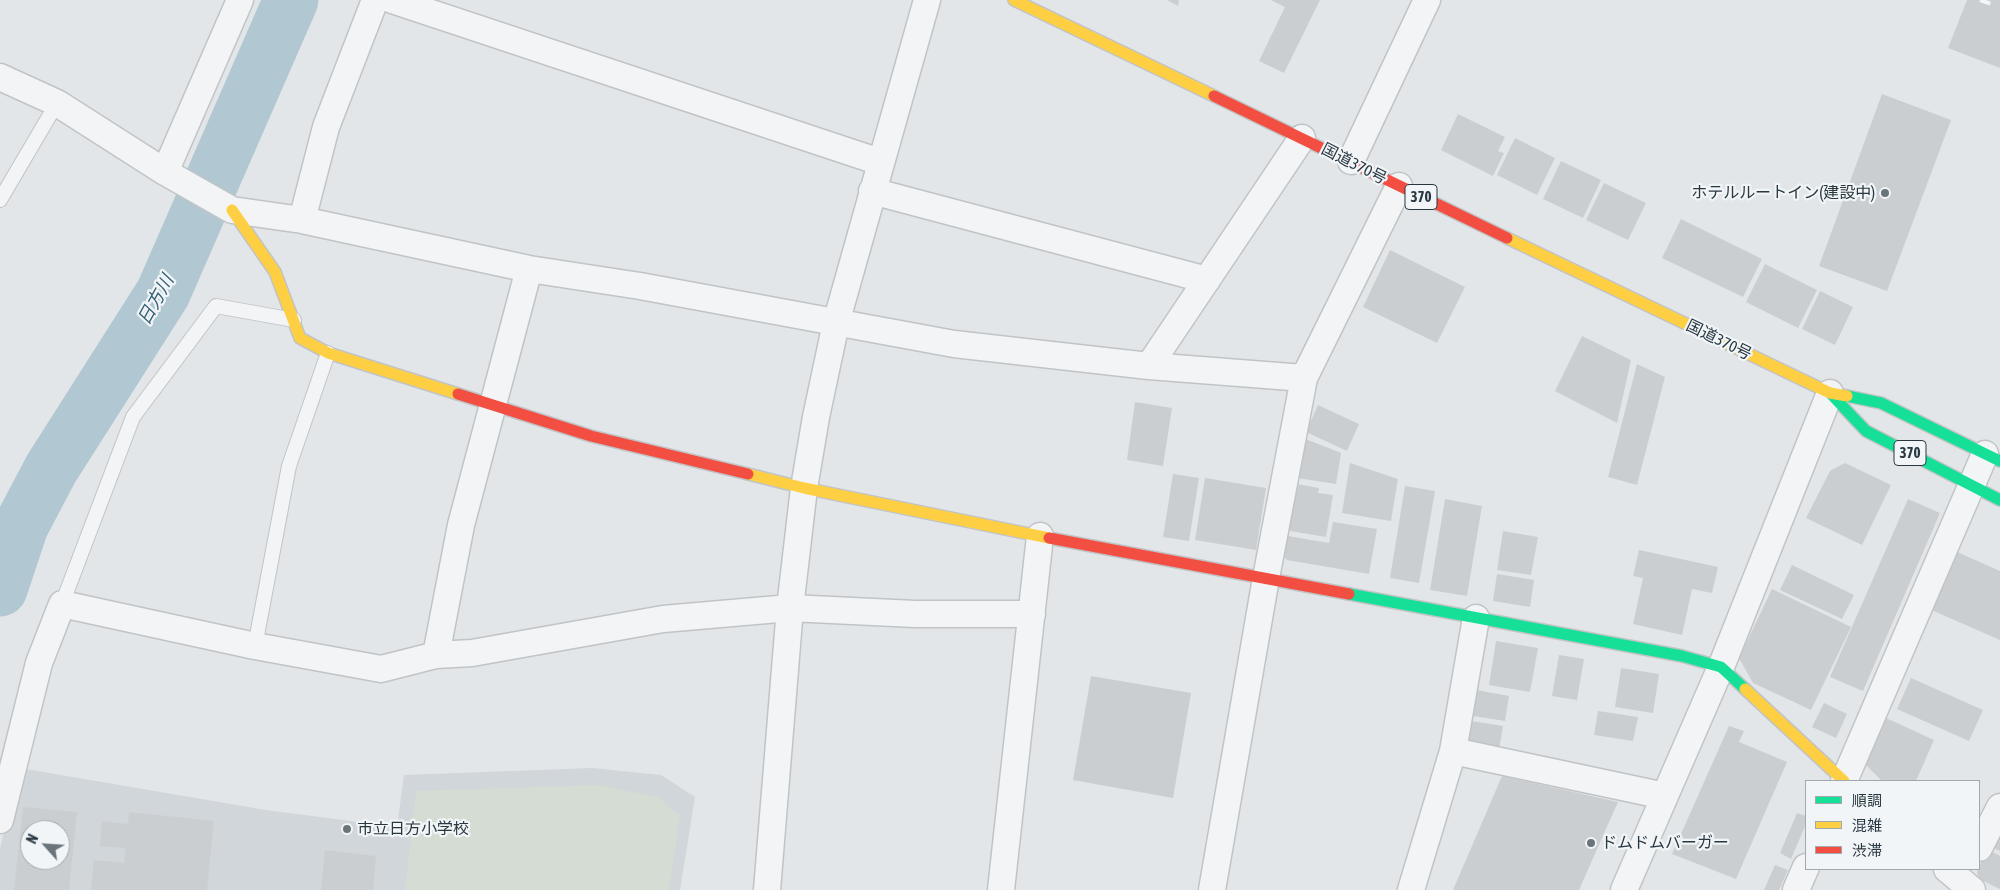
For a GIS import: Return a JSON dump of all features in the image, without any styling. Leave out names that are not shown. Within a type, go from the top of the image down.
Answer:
[{"type":"main road","name":"国道370号","points":[[1014,0],[1830,393],[1881,403],[1993,458]]},
{"type":"main road","points":[[232,210],[275,272],[300,338],[328,352],[492,406],[591,436],[804,488],[1040,536],[1682,656],[1721,667],[1843,780]]},
{"type":"main road","name":"国道370号","points":[[1830,393],[1866,431],[2000,500]]},
{"type":"street","points":[[165,172],[240,0]]},
{"type":"street","points":[[302,220],[326,127],[374,0]]},
{"type":"street","points":[[392,0],[880,162]]},
{"type":"street","points":[[767,890],[790,608],[804,488],[816,417],[836,323],[927,0]]},
{"type":"street","points":[[1351,161],[1427,0]]},
{"type":"street","points":[[0,77],[57,103],[165,172],[232,210],[302,220],[529,269],[640,286],[954,344],[1149,366],[1304,378]]},
{"type":"street","points":[[1149,366],[1302,138]]},
{"type":"street","points":[[1212,890],[1266,578],[1304,378],[1399,186]]},
{"type":"street","points":[[872,191],[1207,280]]},
{"type":"street","points":[[436,655],[461,525],[529,269]]},
{"type":"street","points":[[1624,890],[1721,667],[1830,393]]},
{"type":"street","points":[[1844,780],[1972,485],[1993,458]]},
{"type":"street","points":[[1001,890],[1040,536]]},
{"type":"street","points":[[0,820],[6,761],[39,662],[62,604],[255,646],[381,669],[436,655],[472,653],[663,619],[790,608],[915,614],[1032,614]]},
{"type":"street","points":[[1411,890],[1453,750],[1476,618]]},
{"type":"street","points":[[1453,750],[1665,796]]},
{"type":"street","points":[[1980,846],[2000,807]]},
{"type":"street","points":[[1796,890],[1805,869]]},
{"type":"lane","points":[[0,200],[57,103]]},
{"type":"lane","points":[[62,604],[133,417],[216,306],[294,320]]},
{"type":"lane","points":[[255,646],[289,466],[328,352]]},
{"type":"shaded area","name":"市立日方小学校","points":[[20,768],[266,810],[397,827],[404,775],[592,768],[661,775],[695,797],[680,890],[0,890],[0,848]]},
{"type":"shaded area","points":[[598,785],[658,797],[680,816],[669,890],[405,890],[416,791]]},
{"type":"building","points":[[1167,0],[1179,0],[1178,6]]},
{"type":"building","points":[[1271,0],[1320,0],[1284,73],[1259,61],[1285,7]]},
{"type":"building","points":[[1967,0],[2000,0],[2000,68],[1948,48]]},
{"type":"building","name":"ホテルルートイン(建設中)","points":[[1882,94],[1951,120],[1887,291],[1819,266]]},
{"type":"building","points":[[1458,114],[1505,137],[1498,151],[1504,153],[1493,176],[1441,150]]},
{"type":"building","points":[[1515,138],[1555,158],[1537,195],[1497,175]]},
{"type":"building","points":[[1561,161],[1601,180],[1583,218],[1543,199]]},
{"type":"building","points":[[1604,183],[1646,203],[1628,240],[1586,220]]},
{"type":"building","points":[[1681,219],[1762,259],[1743,297],[1662,258]]},
{"type":"building","points":[[1390,250],[1465,287],[1437,343],[1363,307]]},
{"type":"building","points":[[1765,264],[1817,290],[1798,328],[1746,302]]},
{"type":"building","points":[[1820,291],[1853,307],[1835,345],[1802,329]]},
{"type":"building","points":[[1582,336],[1631,360],[1617,423],[1555,391]]},
{"type":"building","points":[[1637,364],[1665,377],[1637,485],[1608,477]]},
{"type":"building","points":[[1135,402],[1172,408],[1163,466],[1127,460]]},
{"type":"building","points":[[1318,405],[1359,424],[1347,451],[1306,432]]},
{"type":"building","points":[[1303,438],[1341,453],[1336,484],[1297,478]]},
{"type":"building","points":[[1350,463],[1398,479],[1391,521],[1342,513]]},
{"type":"building","points":[[1845,463],[1891,485],[1862,545],[1806,518],[1830,471]]},
{"type":"building","points":[[1173,474],[1199,478],[1189,541],[1163,537]]},
{"type":"building","points":[[1205,478],[1266,488],[1256,550],[1195,540]]},
{"type":"building","points":[[1291,483],[1319,488],[1318,493],[1333,495],[1326,537],[1284,530]]},
{"type":"building","points":[[1405,486],[1435,491],[1419,583],[1390,578]]},
{"type":"building","points":[[1445,499],[1482,506],[1467,596],[1430,590]]},
{"type":"building","points":[[1908,499],[1940,513],[1863,691],[1830,677]]},
{"type":"building","points":[[1333,522],[1377,529],[1369,574],[1287,560],[1280,552],[1282,535],[1329,543]]},
{"type":"building","points":[[1503,531],[1538,537],[1531,575],[1497,570]]},
{"type":"building","points":[[1639,550],[1718,567],[1712,593],[1692,589],[1682,635],[1633,624],[1643,578],[1633,576]]},
{"type":"building","points":[[1955,551],[2000,571],[2000,640],[1929,609]]},
{"type":"building","points":[[1792,565],[1854,595],[1842,619],[1780,590]]},
{"type":"building","points":[[1497,574],[1534,580],[1530,607],[1493,601]]},
{"type":"building","points":[[1772,589],[1851,627],[1811,710],[1753,683],[1739,658]]},
{"type":"building","points":[[1496,641],[1538,648],[1530,692],[1489,685]]},
{"type":"building","points":[[1559,655],[1584,659],[1577,700],[1552,696]]},
{"type":"building","points":[[1621,668],[1659,674],[1653,713],[1615,707]]},
{"type":"building","points":[[1091,676],[1191,693],[1173,798],[1073,780]]},
{"type":"building","points":[[1911,678],[1983,710],[1969,741],[1897,709]]},
{"type":"building","points":[[1471,689],[1509,696],[1505,721],[1467,715]]},
{"type":"building","points":[[1824,703],[1847,714],[1836,738],[1812,727]]},
{"type":"building","points":[[1598,711],[1638,717],[1633,741],[1594,735]]},
{"type":"building","points":[[1886,718],[1934,740],[1916,780],[1881,780],[1865,764]]},
{"type":"building","points":[[1465,720],[1503,726],[1499,750],[1461,744]]},
{"type":"building","points":[[1729,726],[1744,731],[1739,742],[1787,762],[1736,879],[1672,854]]},
{"type":"building","points":[[1502,776],[1618,802],[1579,890],[1453,890]]},
{"type":"building","points":[[23,807],[77,812],[69,890],[14,890],[20,835],[20,870],[70,870],[70,820],[22,820]]},
{"type":"building","points":[[129,812],[214,821],[207,890],[91,890],[94,860],[124,863],[126,848],[100,846],[102,821],[128,824]]},
{"type":"building","points":[[1797,813],[1805,816],[1805,826],[1791,859],[1780,853]]},
{"type":"building","points":[[2000,826],[2000,851],[1990,846]]},
{"type":"building","points":[[1987,849],[2000,856],[2000,889],[1979,879],[1977,872],[1980,870],[1980,865]]},
{"type":"building","points":[[325,850],[376,856],[373,890],[321,890]]},
{"type":"building","points":[[1775,865],[1788,870],[1779,890],[1764,890]]},
{"type":"waterway","name":"日方川","points":[[0,589],[21,526],[51,469],[163,293],[291,0]]},
{"type":"railway","points":[[1980,0],[2000,7]]},
{"type":"traffic: fast","points":[[1830,393],[1866,431],[2000,500]]},
{"type":"traffic: fast","points":[[1847,396],[1881,403],[2000,461]]},
{"type":"traffic: fast","points":[[1349,594],[1682,656],[1721,667],[1745,689]]},
{"type":"traffic: slow","points":[[1014,0],[1214,96]]},
{"type":"traffic: slow","points":[[232,210],[275,272],[300,338],[328,353],[458,394]]},
{"type":"traffic: slow","points":[[1507,238],[1830,393],[1847,396]]},
{"type":"traffic: slow","points":[[748,474],[804,488],[1049,538]]},
{"type":"traffic: slow","points":[[1745,689],[1843,780]]},
{"type":"traffic: jam","points":[[1214,96],[1507,238]]},
{"type":"traffic: jam","points":[[458,394],[591,436],[748,474]]},
{"type":"traffic: jam","points":[[1049,538],[1349,594]]},
{"type":"place","name":"ホテルルートイン(建設中)","points":[[1885,193]]},
{"type":"place","name":"市立日方小学校","points":[[347,829]]},
{"type":"place","name":"ドムドムバーガー","points":[[1591,843]]}]
